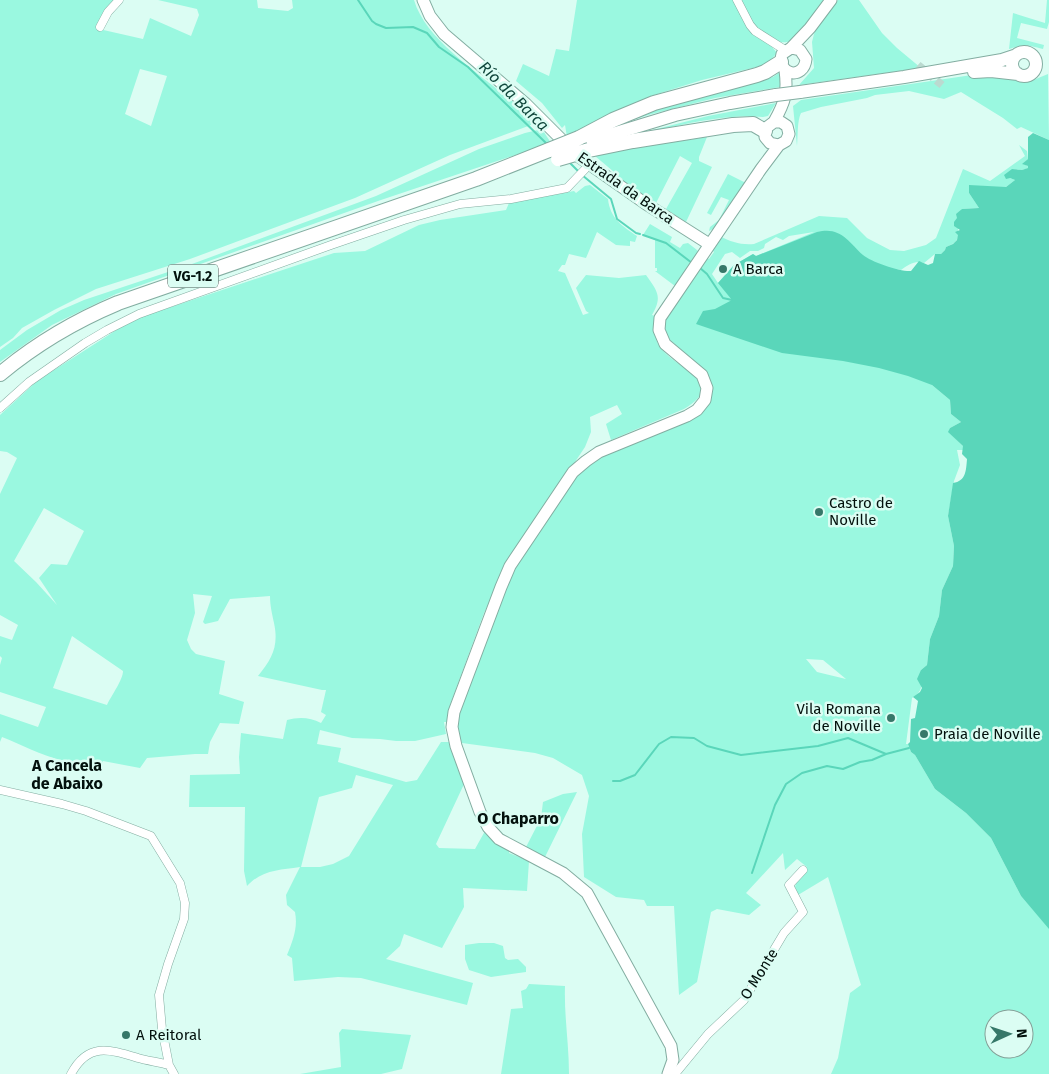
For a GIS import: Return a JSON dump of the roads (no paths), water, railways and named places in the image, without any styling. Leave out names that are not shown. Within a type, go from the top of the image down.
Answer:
[{"type":"highway","points":[[583,144],[613,120],[654,103],[766,72],[785,58]]},
{"type":"highway","points":[[583,144],[650,138],[734,125],[753,124],[769,131]]},
{"type":"highway","name":"VG-1.2","points":[[0,374],[57,333],[118,303],[476,179],[583,144]]},
{"type":"main road","points":[[583,144],[675,115],[730,103],[1002,60],[1020,52],[1028,52],[1034,57],[1036,62],[1034,70],[1026,76],[991,71],[904,77]]},
{"type":"main road","points":[[1014,56],[1012,66],[1018,74]]},
{"type":"street","points":[[100,26],[108,12],[119,0]]},
{"type":"street","name":"Estrada da Barca","points":[[422,0],[430,16],[444,34],[526,104],[561,140],[589,165],[709,244]]},
{"type":"street","points":[[737,0],[750,25],[785,58],[789,72],[797,72]]},
{"type":"street","points":[[668,1074],[672,1066],[673,1056],[670,1042],[586,893],[563,874],[499,839],[488,827],[480,812],[459,756],[452,727],[456,705],[510,566],[568,479],[579,466],[594,455],[686,416],[697,410],[705,400],[707,388],[702,375],[668,347],[661,335],[660,318],[761,169],[779,145],[788,138],[789,134],[782,95],[785,58],[831,0]]},
{"type":"street","points":[[761,169],[769,131],[782,95],[797,72],[805,64],[810,28]]},
{"type":"street","points":[[785,58],[800,50],[805,55]]},
{"type":"street","points":[[769,131],[781,122],[787,126]]},
{"type":"street","points":[[769,131],[773,145],[779,145]]},
{"type":"street","points":[[0,408],[28,382],[85,343],[139,314],[404,220],[460,204],[511,200],[567,188],[589,165]]},
{"type":"street","points":[[0,790],[70,806],[151,836],[180,883],[184,903],[184,919],[159,995],[162,1029],[169,1064],[174,1074]]},
{"type":"street","name":"O Monte","points":[[686,1060],[708,1034],[744,1000],[784,933],[803,912],[790,885],[803,870]]},
{"type":"street","points":[[71,1074],[84,1056],[96,1050],[111,1049],[169,1064]]},
{"type":"street","points":[[673,1056],[686,1060],[675,1074]]},
{"type":"waterway","name":"Río da Barca","points":[[358,0],[376,24],[386,28],[413,27],[427,33],[439,47],[468,67],[547,144]]},
{"type":"waterway","name":"Río da Barca","points":[[568,161],[579,172]]},
{"type":"waterway","name":"Río da Barca","points":[[582,175],[611,199],[617,219],[640,234]]},
{"type":"waterway","name":"Río da Barca","points":[[643,235],[666,243],[692,263]]},
{"type":"waterway","name":"Río da Barca","points":[[700,268],[707,274],[723,298],[732,300]]},
{"type":"waterway","points":[[613,781],[620,781],[635,775],[659,744],[671,737],[694,738],[707,746],[741,755],[818,746],[848,738],[886,754]]},
{"type":"waterway","points":[[752,873],[775,805],[786,784],[802,773],[827,766],[843,769],[860,762],[909,748]]},
{"type":"tunnel","points":[[918,65],[942,85]]},
{"type":"place","name":"A Barca","points":[[723,269]]},
{"type":"place","name":"Castro de Noville","points":[[819,512]]},
{"type":"place","name":"Vila Romana de Noville","points":[[891,718]]},
{"type":"place","name":"Praia de Noville","points":[[924,734]]},
{"type":"place","name":"A Reitoral","points":[[126,1035]]},
{"type":"district","name":"A Cancela de Abaixo","points":[[67,774]]},
{"type":"district","name":"O Chaparro","points":[[518,818]]}]
